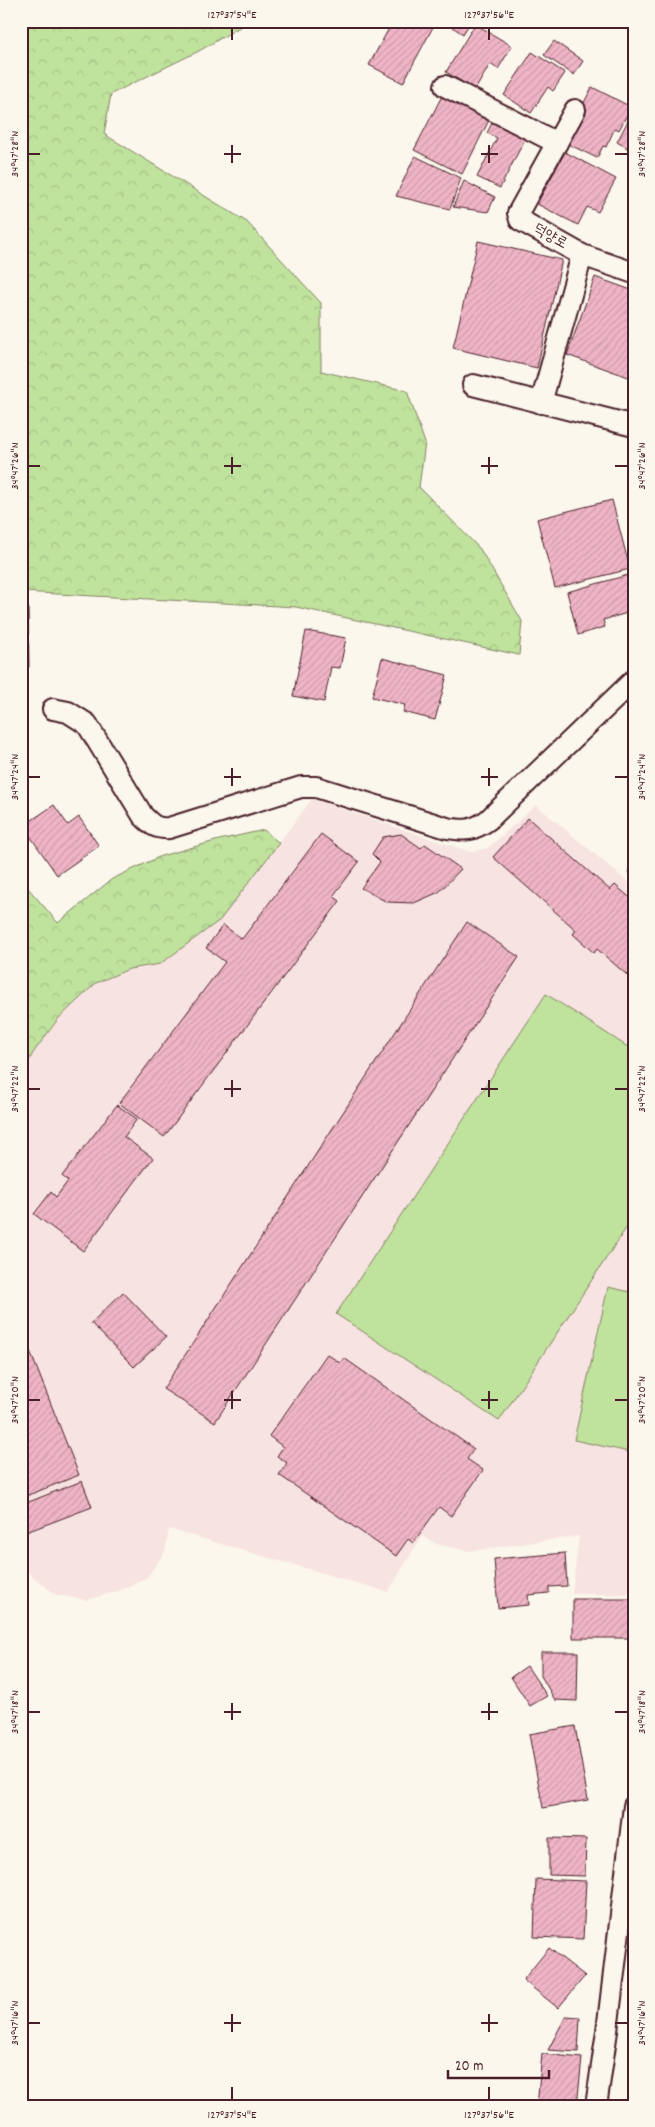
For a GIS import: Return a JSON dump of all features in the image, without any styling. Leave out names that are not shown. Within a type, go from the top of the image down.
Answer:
[{"type":"lane","points":[[445,86],[557,143]]},
{"type":"lane","name":"덕양로","points":[[575,110],[518,213],[520,220],[582,255],[634,273]]},
{"type":"lane","points":[[541,402],[582,255]]},
{"type":"lane","points":[[473,385],[634,426]]},
{"type":"lane","points":[[53,709],[68,712],[87,724],[143,816],[152,825],[160,829],[169,828],[302,787],[316,787],[447,828],[464,830],[477,828],[488,820],[634,680]]},
{"type":"lane","points":[[596,2106],[634,1806]]},
{"type":"shaded area","points":[[312,799],[470,852],[488,848],[536,805],[634,887],[634,1594],[572,1594],[579,1536],[469,1551],[437,1544],[422,1536],[388,1592],[169,1529],[165,1552],[147,1577],[118,1591],[86,1600],[56,1595],[29,1573],[21,1560],[21,1076],[33,1053],[58,1019],[96,983],[129,969],[160,964],[220,920]]},
{"type":"green space","points":[[21,21],[250,21],[199,51],[111,94],[104,134],[247,222],[321,303],[321,371],[407,391],[425,443],[419,487],[480,549],[522,621],[519,655],[296,607],[21,592]]},
{"type":"green space","points":[[264,830],[279,843],[220,920],[160,964],[129,969],[96,983],[58,1019],[33,1053],[21,1076],[21,880],[58,923],[112,879],[161,856]]},
{"type":"green space","points":[[546,994],[634,1051],[634,1216],[499,1421],[336,1314]]},
{"type":"green space","points":[[608,1287],[634,1293],[634,1453],[574,1440]]},
{"type":"building","points":[[393,21],[423,21],[433,27],[403,83],[369,65]]},
{"type":"building","points":[[443,21],[471,21],[463,34]]},
{"type":"building","points":[[475,24],[512,46],[498,69],[490,64],[475,90],[446,72]]},
{"type":"building","points":[[554,41],[583,61],[574,75],[544,55]]},
{"type":"building","points":[[532,52],[565,73],[553,91],[548,87],[531,113],[504,95]]},
{"type":"building","points":[[592,87],[631,107],[619,130],[615,128],[606,147],[603,146],[597,158],[564,142]]},
{"type":"building","points":[[443,94],[490,118],[462,174],[414,150]]},
{"type":"building","points":[[634,109],[634,145],[631,150],[617,142]]},
{"type":"building","points":[[493,121],[526,137],[500,188],[477,177],[497,138],[487,133]]},
{"type":"building","points":[[565,152],[616,179],[598,212],[587,207],[578,225],[537,204]]},
{"type":"building","points":[[415,156],[461,178],[450,209],[396,196]]},
{"type":"building","points":[[464,181],[495,197],[488,212],[453,207]]},
{"type":"building","points":[[478,241],[562,260],[537,368],[453,348]]},
{"type":"building","points":[[595,277],[634,291],[634,379],[567,355]]},
{"type":"building","points":[[612,500],[630,569],[555,588],[537,519]]},
{"type":"building","points":[[628,575],[634,596],[634,611],[603,620],[605,627],[578,635],[567,592]]},
{"type":"building","points":[[21,606],[28,606],[29,667],[21,667]]},
{"type":"building","points":[[306,631],[346,638],[340,668],[331,667],[324,702],[293,696]]},
{"type":"building","points":[[382,658],[447,675],[435,720],[403,712],[405,705],[372,697]]},
{"type":"building","points":[[54,805],[68,825],[79,817],[99,846],[57,875],[23,826]]},
{"type":"building","points":[[528,818],[610,890],[615,885],[634,901],[634,981],[597,949],[594,953],[573,934],[576,930],[493,857]]},
{"type":"building","points":[[321,834],[359,862],[333,896],[340,901],[164,1137],[119,1103],[225,962],[206,948],[223,925],[242,939]]},
{"type":"building","points":[[401,834],[421,848],[425,844],[461,869],[439,892],[414,903],[387,902],[361,888],[380,862],[372,854],[383,837]]},
{"type":"building","points":[[634,852],[634,874],[628,873]]},
{"type":"building","points":[[467,922],[519,957],[215,1422],[163,1389]]},
{"type":"building","points":[[117,1105],[137,1119],[124,1137],[153,1158],[83,1251],[34,1214],[51,1192],[56,1197],[68,1181],[62,1176]]},
{"type":"building","points":[[123,1292],[166,1337],[134,1367],[91,1323]]},
{"type":"building","points":[[24,1336],[79,1475],[21,1498],[21,1337]]},
{"type":"building","points":[[327,1354],[340,1363],[344,1358],[474,1449],[467,1459],[483,1470],[451,1516],[439,1507],[413,1543],[408,1539],[396,1556],[279,1475],[287,1463],[277,1456],[283,1447],[269,1436]]},
{"type":"building","points":[[82,1481],[92,1507],[21,1534],[21,1505]]},
{"type":"building","points":[[565,1553],[567,1586],[549,1587],[549,1593],[528,1595],[529,1605],[498,1608],[494,1559]]},
{"type":"building","points":[[573,1599],[634,1599],[634,1638],[573,1638]]},
{"type":"building","points":[[541,1652],[578,1652],[577,1701],[555,1700],[541,1676]]},
{"type":"building","points":[[527,1666],[547,1696],[530,1706],[511,1677]]},
{"type":"building","points":[[575,1726],[588,1800],[543,1808],[529,1734]]},
{"type":"building","points":[[549,1838],[586,1839],[585,1876],[549,1875]]},
{"type":"building","points":[[536,1879],[586,1881],[583,1939],[534,1937]]},
{"type":"building","points":[[549,1948],[585,1976],[558,2008],[523,1980]]},
{"type":"building","points":[[566,2016],[580,2017],[578,2052],[548,2050]]},
{"type":"building","points":[[542,2054],[582,2058],[577,2106],[537,2106]]}]
